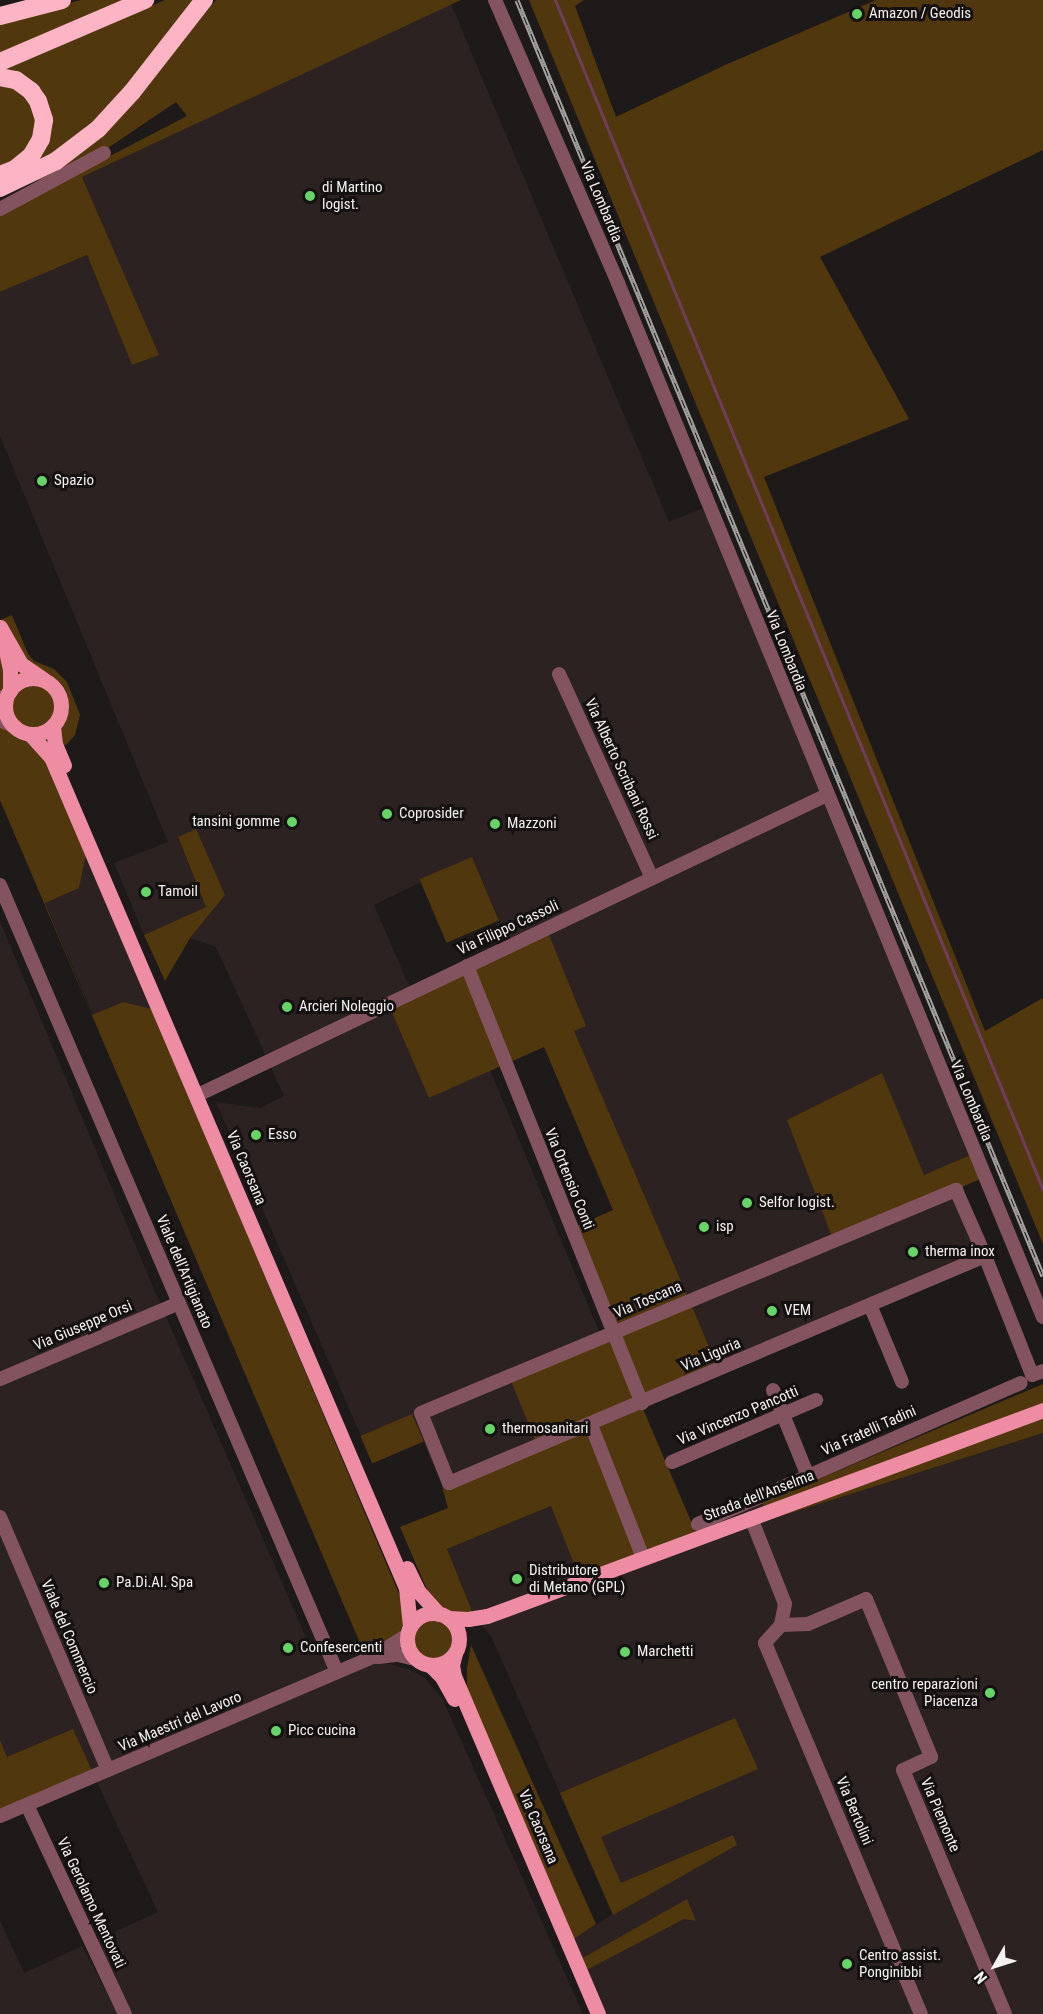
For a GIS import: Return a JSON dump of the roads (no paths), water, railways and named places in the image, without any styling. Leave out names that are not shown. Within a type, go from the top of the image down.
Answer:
[{"type":"highway","points":[[0,16],[62,0]]},
{"type":"highway","points":[[0,62],[145,0]]},
{"type":"highway","points":[[0,188],[56,161],[98,129],[119,109],[204,0]]},
{"type":"highway","points":[[0,77],[16,80],[31,92],[44,120],[41,139],[31,156],[15,169],[0,174]]},
{"type":"main road","points":[[2,631],[21,664],[51,684],[60,697],[60,714],[47,731],[30,734],[15,727],[6,712],[10,670],[2,631]]},
{"type":"main road","points":[[6,695],[24,679],[43,679]]},
{"type":"main road","name":"Via Caorsana","points":[[53,726],[58,752],[408,1570],[418,1591],[444,1616]]},
{"type":"main road","name":"Via Caorsana","points":[[30,734],[51,757],[406,1588],[409,1630]]},
{"type":"main road","name":"Strada dell'Anselma","points":[[444,1616],[468,1619],[487,1616],[1043,1410]]},
{"type":"main road","points":[[423,1615],[444,1616],[454,1624],[457,1646],[444,1663],[423,1662],[410,1652],[409,1630],[423,1615]]},
{"type":"main road","name":"Strada dell'Anselma","points":[[457,1646],[487,1616]]},
{"type":"main road","name":"Via Caorsana","points":[[457,1646],[452,1665],[454,1677],[598,2014]]},
{"type":"main road","name":"Via Caorsana","points":[[423,1662],[449,1688],[588,2014]]},
{"type":"street","name":"Via Lombardia","points":[[495,0],[618,283],[1043,1317]]},
{"type":"street","points":[[0,209],[104,153]]},
{"type":"street","name":"Via Alberto Scribani Rossi","points":[[559,674],[652,878]]},
{"type":"street","points":[[0,720],[15,727]]},
{"type":"street","name":"Via Filippo Cassoli","points":[[204,1092],[827,795]]},
{"type":"street","name":"Viale dell'Artigianato","points":[[0,885],[337,1672]]},
{"type":"street","name":"Via Ortensio Conti","points":[[467,966],[612,1333],[642,1403]]},
{"type":"street","name":"Via Toscana","points":[[449,1483],[421,1413],[956,1190],[985,1256]]},
{"type":"street","points":[[985,1256],[1032,1375],[1043,1371]]},
{"type":"street","name":"Via Liguria","points":[[449,1483],[591,1425],[985,1256]]},
{"type":"street","name":"Via Giuseppe Orsi","points":[[0,1379],[179,1303]]},
{"type":"street","points":[[870,1305],[902,1382]]},
{"type":"street","name":"Via Fratelli Tadini","points":[[698,1524],[1020,1383]]},
{"type":"street","points":[[773,1390],[808,1476]]},
{"type":"street","name":"Via Vincenzo Pancotti","points":[[672,1462],[816,1400]]},
{"type":"street","points":[[591,1425],[643,1558]]},
{"type":"street","name":"Viale del Commercio","points":[[0,1517],[108,1770]]},
{"type":"street","points":[[752,1518],[785,1604],[781,1625]]},
{"type":"street","name":"Via Piemonte","points":[[781,1625],[808,1624],[866,1599],[931,1757],[903,1770],[1005,2014]]},
{"type":"street","name":"Via Bertolini","points":[[781,1625],[765,1643],[921,2014]]},
{"type":"street","name":"Via Maestri del Lavoro","points":[[0,1816],[373,1657],[409,1630]]},
{"type":"street","name":"Via Maestri del Lavoro","points":[[373,1657],[398,1655],[423,1662]]},
{"type":"street","name":"Via Gerolamo Mentovati","points":[[27,1805],[126,2014]]},
{"type":"waterway","points":[[555,0],[1043,1190]]},
{"type":"railway","points":[[517,0],[1043,1276]]},
{"type":"place","name":"Amazon / Geodis","points":[[857,14]]},
{"type":"place","name":"di Martino logist.","points":[[310,196]]},
{"type":"place","name":"Spazio","points":[[42,481]]},
{"type":"place","name":"Coprosider","points":[[387,814]]},
{"type":"place","name":"tansini gomme","points":[[292,822]]},
{"type":"place","name":"Mazzoni","points":[[495,824]]},
{"type":"place","name":"Tamoil","points":[[146,892]]},
{"type":"place","name":"Arcieri Noleggio","points":[[287,1007]]},
{"type":"place","name":"Esso","points":[[256,1135]]},
{"type":"place","name":"Selfor logist.","points":[[747,1203]]},
{"type":"place","name":"isp","points":[[704,1227]]},
{"type":"place","name":"therma inox","points":[[913,1252]]},
{"type":"place","name":"VEM","points":[[772,1311]]},
{"type":"place","name":"thermosanitari","points":[[490,1429]]},
{"type":"place","name":"Distributore di Metano (GPL)","points":[[517,1579]]},
{"type":"place","name":"Pa.Di.Al. Spa","points":[[104,1583]]},
{"type":"place","name":"Confesercenti","points":[[288,1648]]},
{"type":"place","name":"Marchetti","points":[[625,1652]]},
{"type":"place","name":"centro reparazioni Piacenza","points":[[990,1693]]},
{"type":"place","name":"Picc cucina","points":[[276,1731]]},
{"type":"place","name":"Centro assist. Ponginibbi","points":[[847,1964]]}]
